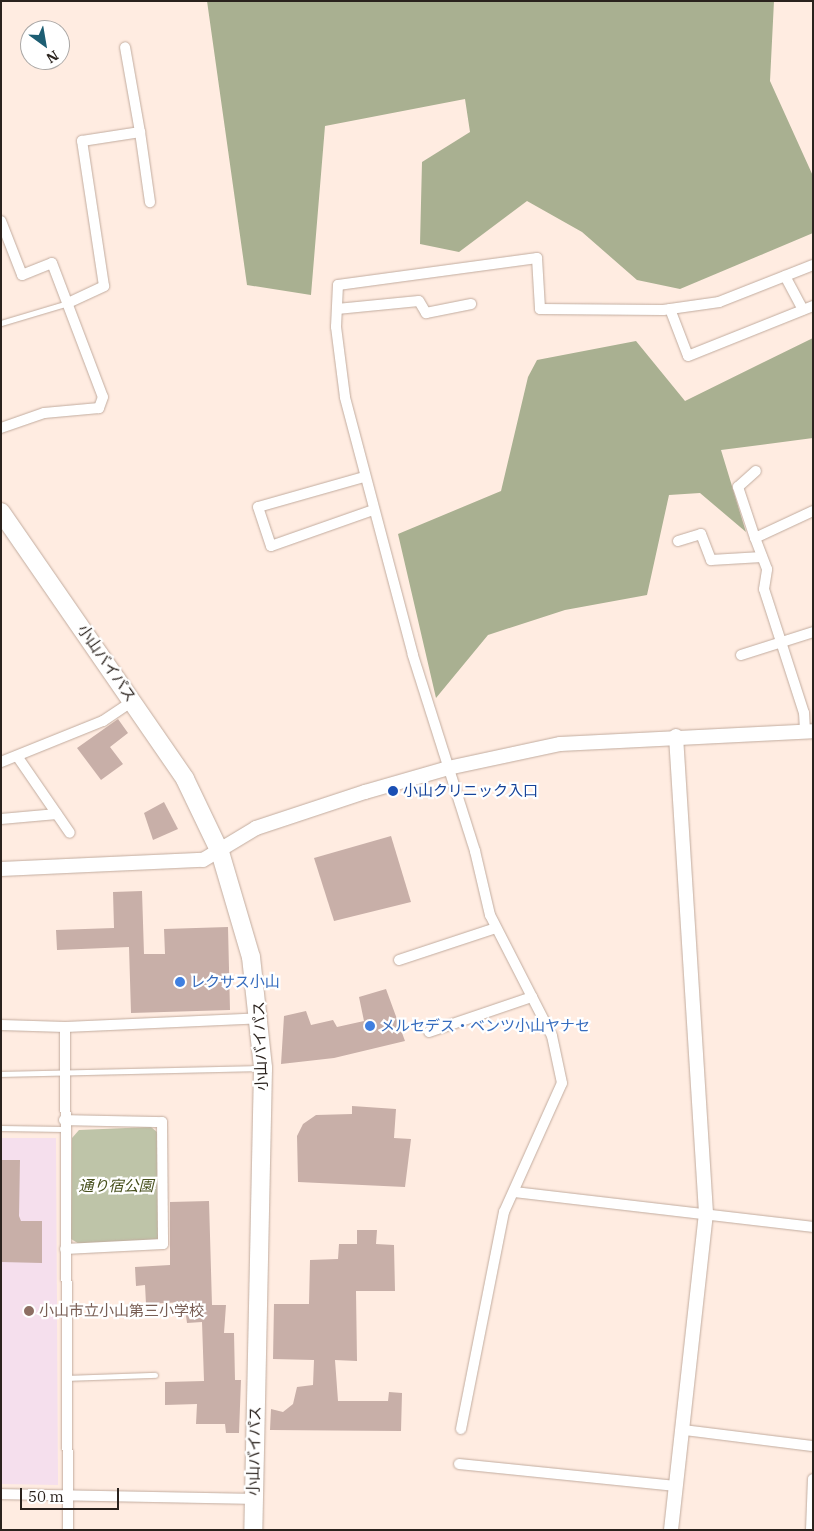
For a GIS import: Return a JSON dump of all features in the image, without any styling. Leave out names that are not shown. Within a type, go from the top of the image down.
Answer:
[{"type":"highway","name":"小山バイパス","points":[[1,512],[134,700],[185,779],[220,852],[246,939],[261,1018],[262,1068],[253,1530]]},
{"type":"street","points":[[125,47],[150,202]]},
{"type":"street","points":[[68,303],[104,286],[82,141],[140,132]]},
{"type":"street","points":[[1,221],[22,275],[52,263],[103,397],[99,408],[44,413],[1,428]]},
{"type":"street","points":[[461,1429],[504,1212],[562,1083],[552,1036],[496,928],[372,510],[345,397],[337,309],[338,285],[537,258],[540,309],[670,309],[719,302],[813,264]]},
{"type":"street","points":[[670,309],[688,356],[808,308],[785,276]]},
{"type":"street","points":[[337,309],[419,301],[426,313],[471,304]]},
{"type":"street","points":[[1,869],[183,864],[220,852],[256,828],[448,768],[560,744],[676,736],[809,731],[764,589],[767,569],[738,487],[756,472]]},
{"type":"street","points":[[364,477],[258,508],[271,546],[372,510]]},
{"type":"street","points":[[755,538],[813,511]]},
{"type":"street","points":[[678,541],[700,534],[711,560],[762,557]]},
{"type":"street","points":[[741,654],[813,632]]},
{"type":"street","points":[[1,762],[103,721],[134,700]]},
{"type":"street","points":[[671,1530],[684,1430],[706,1212],[676,736]]},
{"type":"street","points":[[17,756],[70,833]]},
{"type":"street","points":[[1,819],[57,814]]},
{"type":"street","points":[[399,960],[496,928]]},
{"type":"street","points":[[429,1032],[532,997]]},
{"type":"street","points":[[1,1025],[65,1027],[261,1018]]},
{"type":"street","points":[[65,1027],[64,1125],[68,1530]]},
{"type":"street","points":[[64,1125],[162,1122],[163,1235],[163,1244],[65,1249]]},
{"type":"street","points":[[514,1192],[706,1212],[813,1227]]},
{"type":"street","points":[[684,1430],[813,1446]]},
{"type":"street","points":[[459,1464],[676,1486]]},
{"type":"street","points":[[812,1530],[813,1479]]},
{"type":"street","points":[[1,1494],[254,1499]]},
{"type":"lane","points":[[1,324],[68,303]]},
{"type":"lane","points":[[1,1074],[64,1076],[262,1068]]},
{"type":"lane","points":[[1,1128],[64,1125]]},
{"type":"lane","points":[[67,1378],[155,1375]]},
{"type":"shaded area","name":"小山市立小山第三小学校","points":[[1,1138],[56,1138],[58,1485],[1,1484]]},
{"type":"green space","points":[[207,1],[774,1],[770,81],[813,176],[813,233],[680,289],[637,280],[582,232],[527,201],[459,252],[420,244],[422,162],[470,132],[465,99],[325,126],[311,295],[247,285]]},
{"type":"green space","points":[[813,338],[813,438],[721,450],[746,532],[700,493],[669,495],[647,595],[565,610],[488,635],[436,698],[398,534],[501,491],[528,377],[537,360],[636,341],[685,401]]},
{"type":"green space","name":"通り宿公園","points":[[151,1127],[157,1132],[161,1236],[156,1243],[81,1245],[71,1239],[72,1138],[79,1130]]},
{"type":"building","points":[[118,719],[128,733],[110,747],[123,764],[101,780],[77,748]]},
{"type":"building","points":[[164,802],[178,829],[153,840],[144,813]]},
{"type":"building","points":[[391,836],[411,902],[334,921],[314,858]]},
{"type":"building","name":"レクサス小山","points":[[142,891],[144,954],[165,954],[164,929],[228,927],[230,1010],[131,1013],[129,947],[57,950],[56,930],[114,928],[113,892]]},
{"type":"building","name":"メルセデス・ベンツ小山ヤナセ","points":[[386,989],[405,1041],[334,1058],[281,1064],[284,1016],[306,1011],[311,1025],[333,1020],[337,1027],[364,1021],[359,997]]},
{"type":"building","points":[[352,1106],[396,1109],[394,1138],[411,1139],[405,1187],[298,1182],[297,1136],[303,1124],[316,1115],[352,1114]]},
{"type":"building","points":[[1,1160],[20,1160],[19,1216],[21,1221],[42,1221],[42,1263],[1,1262]]},
{"type":"building","points":[[209,1201],[212,1305],[226,1305],[224,1333],[234,1333],[235,1380],[241,1380],[239,1433],[226,1433],[225,1424],[196,1424],[197,1404],[165,1405],[165,1382],[204,1381],[202,1322],[187,1323],[184,1302],[146,1304],[145,1285],[136,1286],[135,1267],[170,1265],[170,1202]]},
{"type":"building","points":[[357,1230],[377,1230],[376,1244],[394,1245],[395,1291],[356,1291],[357,1361],[335,1360],[338,1401],[388,1401],[389,1392],[402,1393],[401,1431],[270,1430],[271,1409],[283,1412],[293,1404],[297,1387],[313,1385],[314,1360],[273,1359],[274,1304],[309,1304],[310,1260],[338,1259],[339,1244],[357,1244]]},
{"type":"place","name":"小山クリニック入口","points":[[393,791]]},
{"type":"place","name":"レクサス小山","points":[[180,982]]},
{"type":"place","name":"メルセデス・ベンツ小山ヤナセ","points":[[370,1026]]},
{"type":"place","name":"小山市立小山第三小学校","points":[[29,1311]]}]
